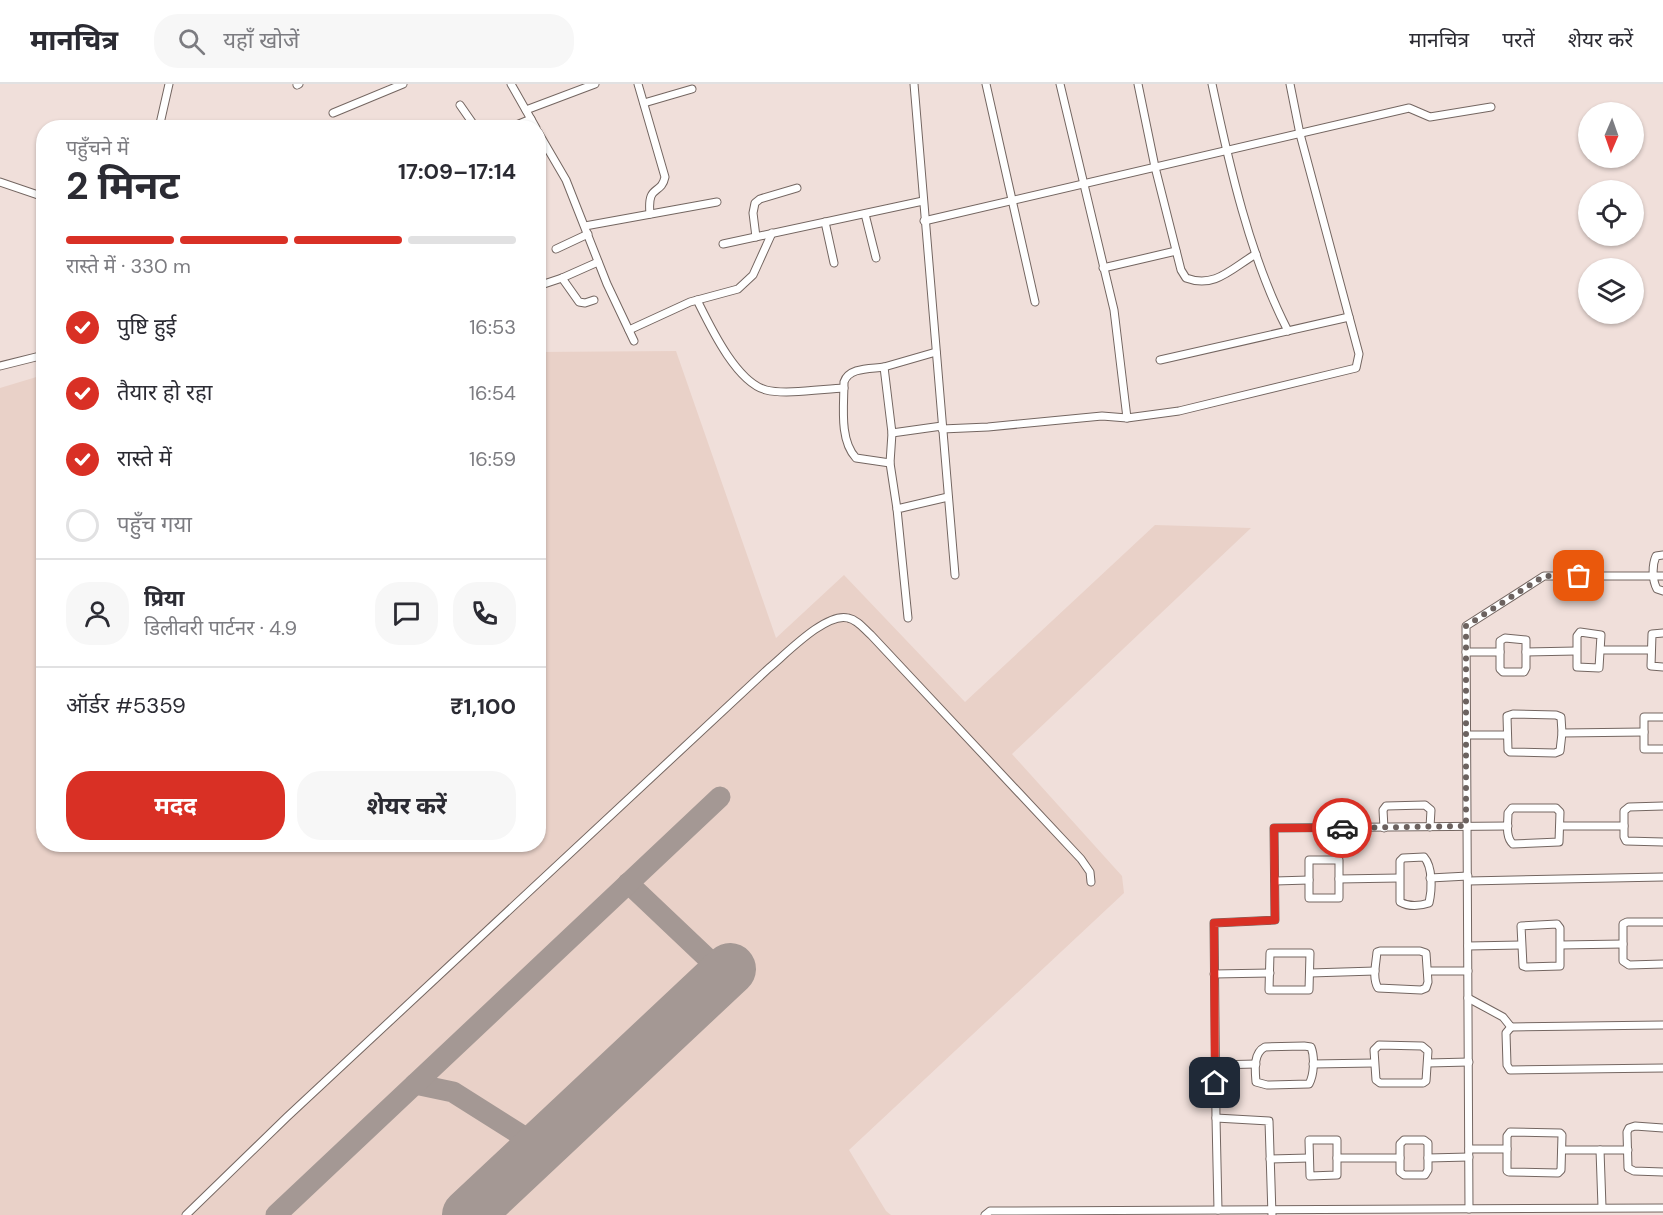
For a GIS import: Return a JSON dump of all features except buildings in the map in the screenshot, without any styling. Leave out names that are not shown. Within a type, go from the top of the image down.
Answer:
[{"type":"street","points":[[161,120],[169,84]]},
{"type":"street","points":[[333,113],[403,84]]},
{"type":"street","points":[[511,84],[531,119]]},
{"type":"street","points":[[526,110],[595,84]]},
{"type":"street","points":[[638,84],[665,177],[663,182],[651,192],[650,214]]},
{"type":"street","points":[[914,84],[955,575]]},
{"type":"street","points":[[986,84],[1035,302]]},
{"type":"street","points":[[1069,84],[1060,85],[1113,310],[1127,418]]},
{"type":"street","points":[[1138,84],[1155,167],[1181,270],[1186,278],[1202,282],[1221,277],[1256,254]]},
{"type":"street","points":[[1212,84],[1226,150],[1256,254],[1275,307],[1288,331]]},
{"type":"street","points":[[892,433],[1102,416],[1127,418],[1179,411],[1356,368],[1359,354],[1300,134],[1290,84]]},
{"type":"street","points":[[644,103],[692,89]]},
{"type":"street","points":[[460,105],[470,120]]},
{"type":"street","points":[[924,221],[1409,108],[1430,117],[1491,107]]},
{"type":"street","points":[[546,146],[566,180],[607,284],[634,341]]},
{"type":"street","points":[[0,182],[36,194]]},
{"type":"street","points":[[756,237],[753,213],[755,203],[760,199],[797,188]]},
{"type":"street","points":[[723,244],[923,201]]},
{"type":"street","points":[[585,226],[717,202]]},
{"type":"street","points":[[866,214],[876,258]]},
{"type":"street","points":[[825,222],[834,263]]},
{"type":"street","points":[[629,330],[697,300],[738,289],[753,275],[772,233]]},
{"type":"street","points":[[556,249],[588,234]]},
{"type":"street","points":[[1103,268],[1176,251]]},
{"type":"street","points":[[546,283],[598,262]]},
{"type":"street","points":[[562,278],[579,302],[594,300]]},
{"type":"street","points":[[697,300],[726,351],[742,374],[755,385],[771,391],[844,388]]},
{"type":"street","points":[[1160,360],[1348,317]]},
{"type":"street","points":[[890,463],[856,458],[851,452],[847,444],[844,388],[846,376],[852,372],[884,367],[936,352]]},
{"type":"street","points":[[0,366],[36,356]]},
{"type":"street","points":[[884,367],[892,433],[890,463],[908,618]]},
{"type":"street","points":[[897,509],[948,497]]},
{"type":"street","points":[[1663,555],[1656,556],[1654,559],[1655,587],[1663,591]]},
{"type":"street","points":[[1470,1209],[1466,626],[1544,576],[1663,576]]},
{"type":"street","points":[[1579,576],[1579,596]]},
{"type":"street","points":[[186,1215],[295,1109],[744,692],[813,631],[830,620],[846,617],[856,621],[871,635],[1081,859],[1090,872],[1091,882]]},
{"type":"street","points":[[1580,632],[1600,634],[1600,665],[1597,668],[1578,668],[1576,651],[1577,634],[1580,632]]},
{"type":"street","points":[[1663,633],[1652,634],[1650,650],[1652,666],[1663,667]]},
{"type":"street","points":[[1505,638],[1524,638],[1526,652],[1525,670],[1522,672],[1505,672],[1500,669],[1500,641],[1505,638]]},
{"type":"street","points":[[1601,650],[1650,650]]},
{"type":"street","points":[[1526,652],[1576,651]]},
{"type":"street","points":[[1467,652],[1500,652]]},
{"type":"street","points":[[1513,714],[1562,717],[1561,749],[1555,753],[1509,752],[1507,735],[1506,718],[1513,714]]},
{"type":"street","points":[[1663,717],[1644,717],[1644,749],[1663,749]]},
{"type":"street","points":[[1562,733],[1644,732]]},
{"type":"street","points":[[1467,735],[1507,735]]},
{"type":"street","points":[[1384,828],[1383,810],[1386,806],[1425,805],[1431,810],[1430,827]]},
{"type":"street","points":[[1663,806],[1629,807],[1624,811],[1626,841],[1663,842]]},
{"type":"street","points":[[1512,808],[1558,810],[1560,839],[1555,844],[1514,844],[1508,838],[1508,826],[1508,813],[1512,808]]},
{"type":"street","points":[[1218,1210],[1214,923],[1275,920],[1274,828],[1508,826]]},
{"type":"street","points":[[1560,826],[1624,826]]},
{"type":"street","points":[[1424,857],[1427,859],[1430,878],[1431,900],[1429,903],[1408,905],[1400,902],[1399,878],[1402,858],[1424,857]]},
{"type":"street","points":[[1309,860],[1339,860],[1339,898],[1309,898],[1309,880],[1309,860]]},
{"type":"street","points":[[1430,878],[1663,877]]},
{"type":"street","points":[[1339,879],[1399,878]]},
{"type":"street","points":[[1275,881],[1309,880]]},
{"type":"street","points":[[1663,922],[1623,924],[1624,964],[1663,964]]},
{"type":"street","points":[[1559,925],[1562,964],[1558,967],[1523,966],[1521,945],[1521,926],[1559,925]]},
{"type":"street","points":[[1561,945],[1623,944]]},
{"type":"street","points":[[1468,946],[1521,945]]},
{"type":"street","points":[[1383,950],[1420,951],[1426,953],[1428,982],[1421,990],[1378,988],[1375,971],[1377,952],[1383,950]]},
{"type":"street","points":[[1270,952],[1310,953],[1309,990],[1269,990],[1270,973],[1270,952]]},
{"type":"street","points":[[1310,973],[1375,971]]},
{"type":"street","points":[[1428,971],[1468,971]]},
{"type":"street","points":[[1214,974],[1270,973]]},
{"type":"street","points":[[1468,998],[1503,1017],[1511,1027]]},
{"type":"street","points":[[1663,1025],[1511,1027],[1506,1033],[1507,1065],[1510,1070],[1663,1068]]},
{"type":"street","points":[[1379,1045],[1422,1046],[1428,1051],[1428,1063],[1426,1081],[1423,1083],[1380,1083],[1376,1080],[1374,1050],[1379,1045]]},
{"type":"street","points":[[1304,1046],[1312,1049],[1313,1064],[1311,1082],[1306,1086],[1258,1084],[1256,1079],[1257,1055],[1265,1047],[1304,1046]]},
{"type":"street","points":[[1428,1063],[1469,1062]]},
{"type":"street","points":[[1313,1064],[1374,1063]]},
{"type":"street","points":[[1215,1065],[1256,1065]]},
{"type":"street","points":[[1216,1118],[1269,1121],[1272,1212]]},
{"type":"street","points":[[1663,1128],[1635,1126],[1629,1128],[1627,1132],[1628,1168],[1663,1172]]},
{"type":"street","points":[[1510,1132],[1557,1132],[1562,1135],[1562,1168],[1558,1173],[1507,1171],[1507,1149],[1507,1136],[1510,1132]]},
{"type":"street","points":[[1309,1140],[1337,1140],[1337,1158],[1337,1175],[1310,1176],[1309,1140]]},
{"type":"street","points":[[1404,1140],[1426,1140],[1428,1158],[1428,1170],[1425,1175],[1404,1175],[1400,1172],[1400,1144],[1404,1140]]},
{"type":"street","points":[[1428,1158],[1507,1149]]},
{"type":"street","points":[[1562,1150],[1628,1150]]},
{"type":"street","points":[[1600,1150],[1602,1207]]},
{"type":"street","points":[[1270,1158],[1309,1158]]},
{"type":"street","points":[[1337,1158],[1400,1158]]},
{"type":"street","points":[[985,1215],[990,1210],[1272,1212],[1602,1207],[1613,1212],[1663,1208]]},
{"type":"shaded area","points":[[676,351],[776,638],[844,575],[965,702],[1155,525],[1251,528],[1012,754],[1122,876],[1124,893],[849,1150],[886,1211],[891,1215],[0,1215],[0,388],[36,377],[36,852],[546,852],[546,352]]},
{"type":"taxiway","points":[[276,1215],[720,797]]},
{"type":"taxiway","points":[[628,883],[724,974]]},
{"type":"taxiway","points":[[415,1084],[453,1092],[540,1147]]},
{"type":"runway","points":[[468,1215],[730,969]]},
{"type":"way so far","points":[[1342,828],[1466,826],[1466,626],[1544,576],[1579,576]]},
{"type":"route","points":[[1215,1083],[1214,923],[1275,920],[1274,828],[1342,828]]}]
